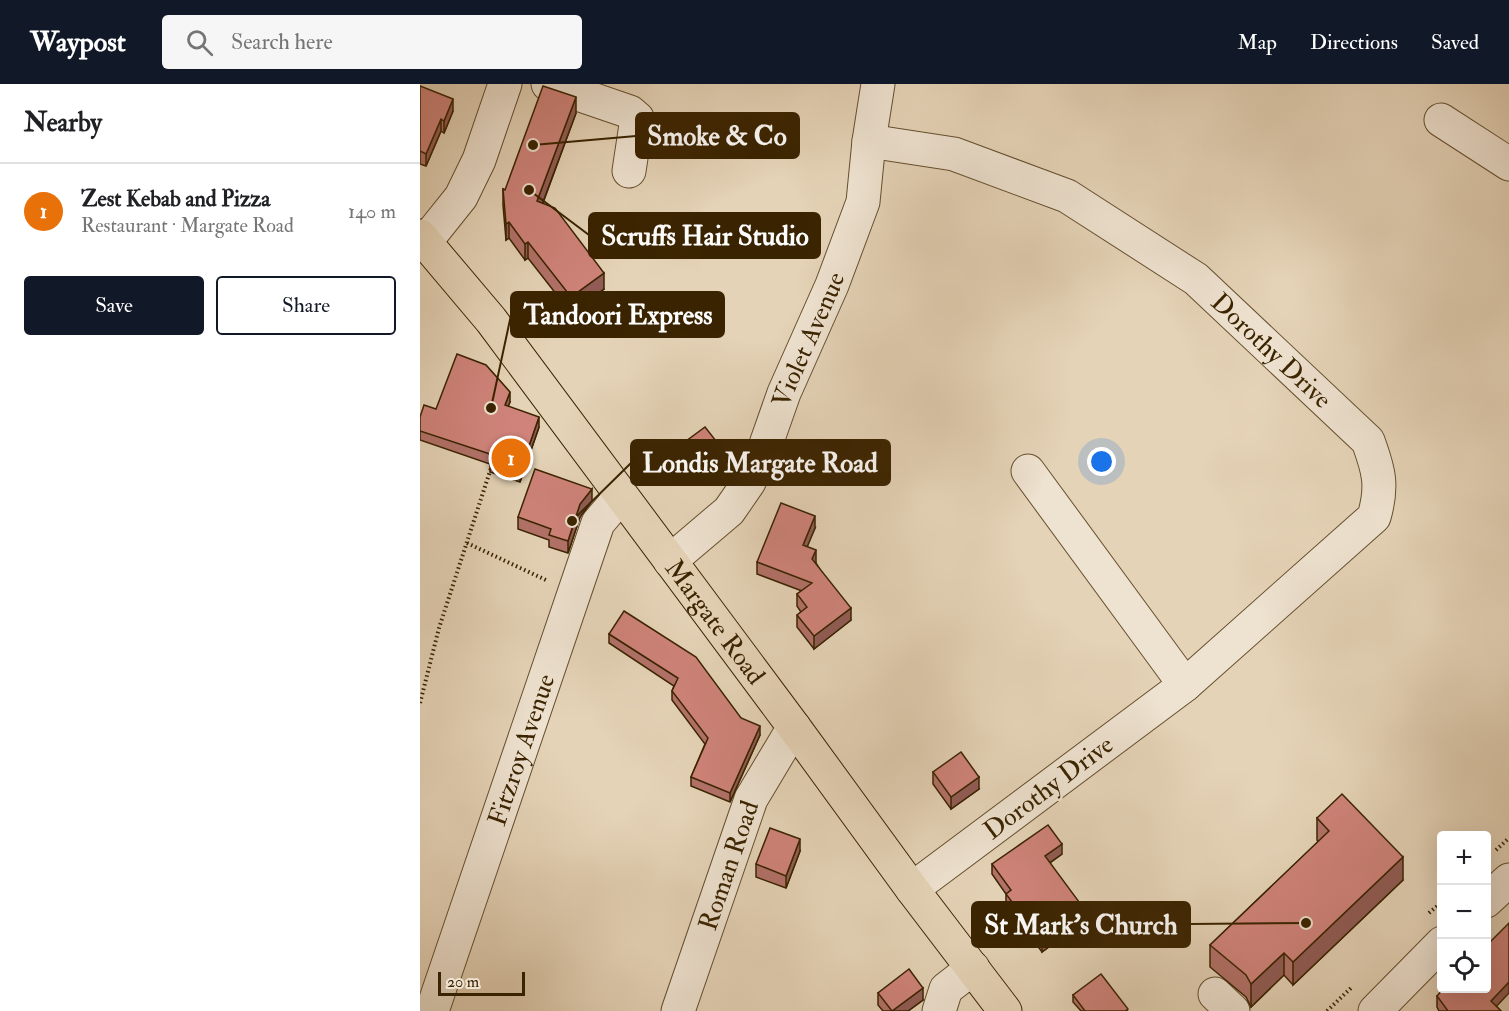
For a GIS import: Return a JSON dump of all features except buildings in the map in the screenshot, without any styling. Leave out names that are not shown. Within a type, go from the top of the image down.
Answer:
[{"type":"main road","name":"Margate Road","points":[[422,245],[491,320],[912,889],[1005,1011]]},
{"type":"street","points":[[422,245],[461,197],[480,160],[505,84]]},
{"type":"street","points":[[548,84],[630,112],[637,118],[629,171]]},
{"type":"street","name":"Violet Avenue","points":[[670,561],[729,511],[749,482],[765,447],[784,393],[832,285],[863,202],[878,84]]},
{"type":"street","points":[[1441,120],[1509,164]]},
{"type":"street","name":"Dorothy Drive","points":[[869,141],[954,154],[1067,196],[1196,279],[1368,441],[1378,468],[1380,497],[1374,517],[1185,686],[912,889]]},
{"type":"street","points":[[1028,472],[1185,686]]},
{"type":"street","name":"Fitzroy Avenue","points":[[432,1011],[598,523],[621,496]]},
{"type":"street","name":"Roman Road","points":[[678,1011],[751,799],[794,727]]},
{"type":"street","points":[[1491,896],[1509,880]]},
{"type":"street","points":[[1393,1005],[1437,949]]},
{"type":"street","points":[[939,1011],[946,989],[973,968]]},
{"type":"path","points":[[420,703],[439,628],[492,464]]},
{"type":"path","points":[[467,543],[574,593]]},
{"type":"place","name":"Smoke & Co","points":[[533,145]]},
{"type":"place","name":"Scruffs Hair Studio","points":[[529,190]]},
{"type":"place","name":"Tandoori Express","points":[[491,408]]},
{"type":"place","name":"Zest Kebab and Pizza","points":[[511,458]]},
{"type":"place","name":"Londis Margate Road","points":[[572,521]]},
{"type":"place","name":"St Mark's Church","points":[[1306,923]]}]
